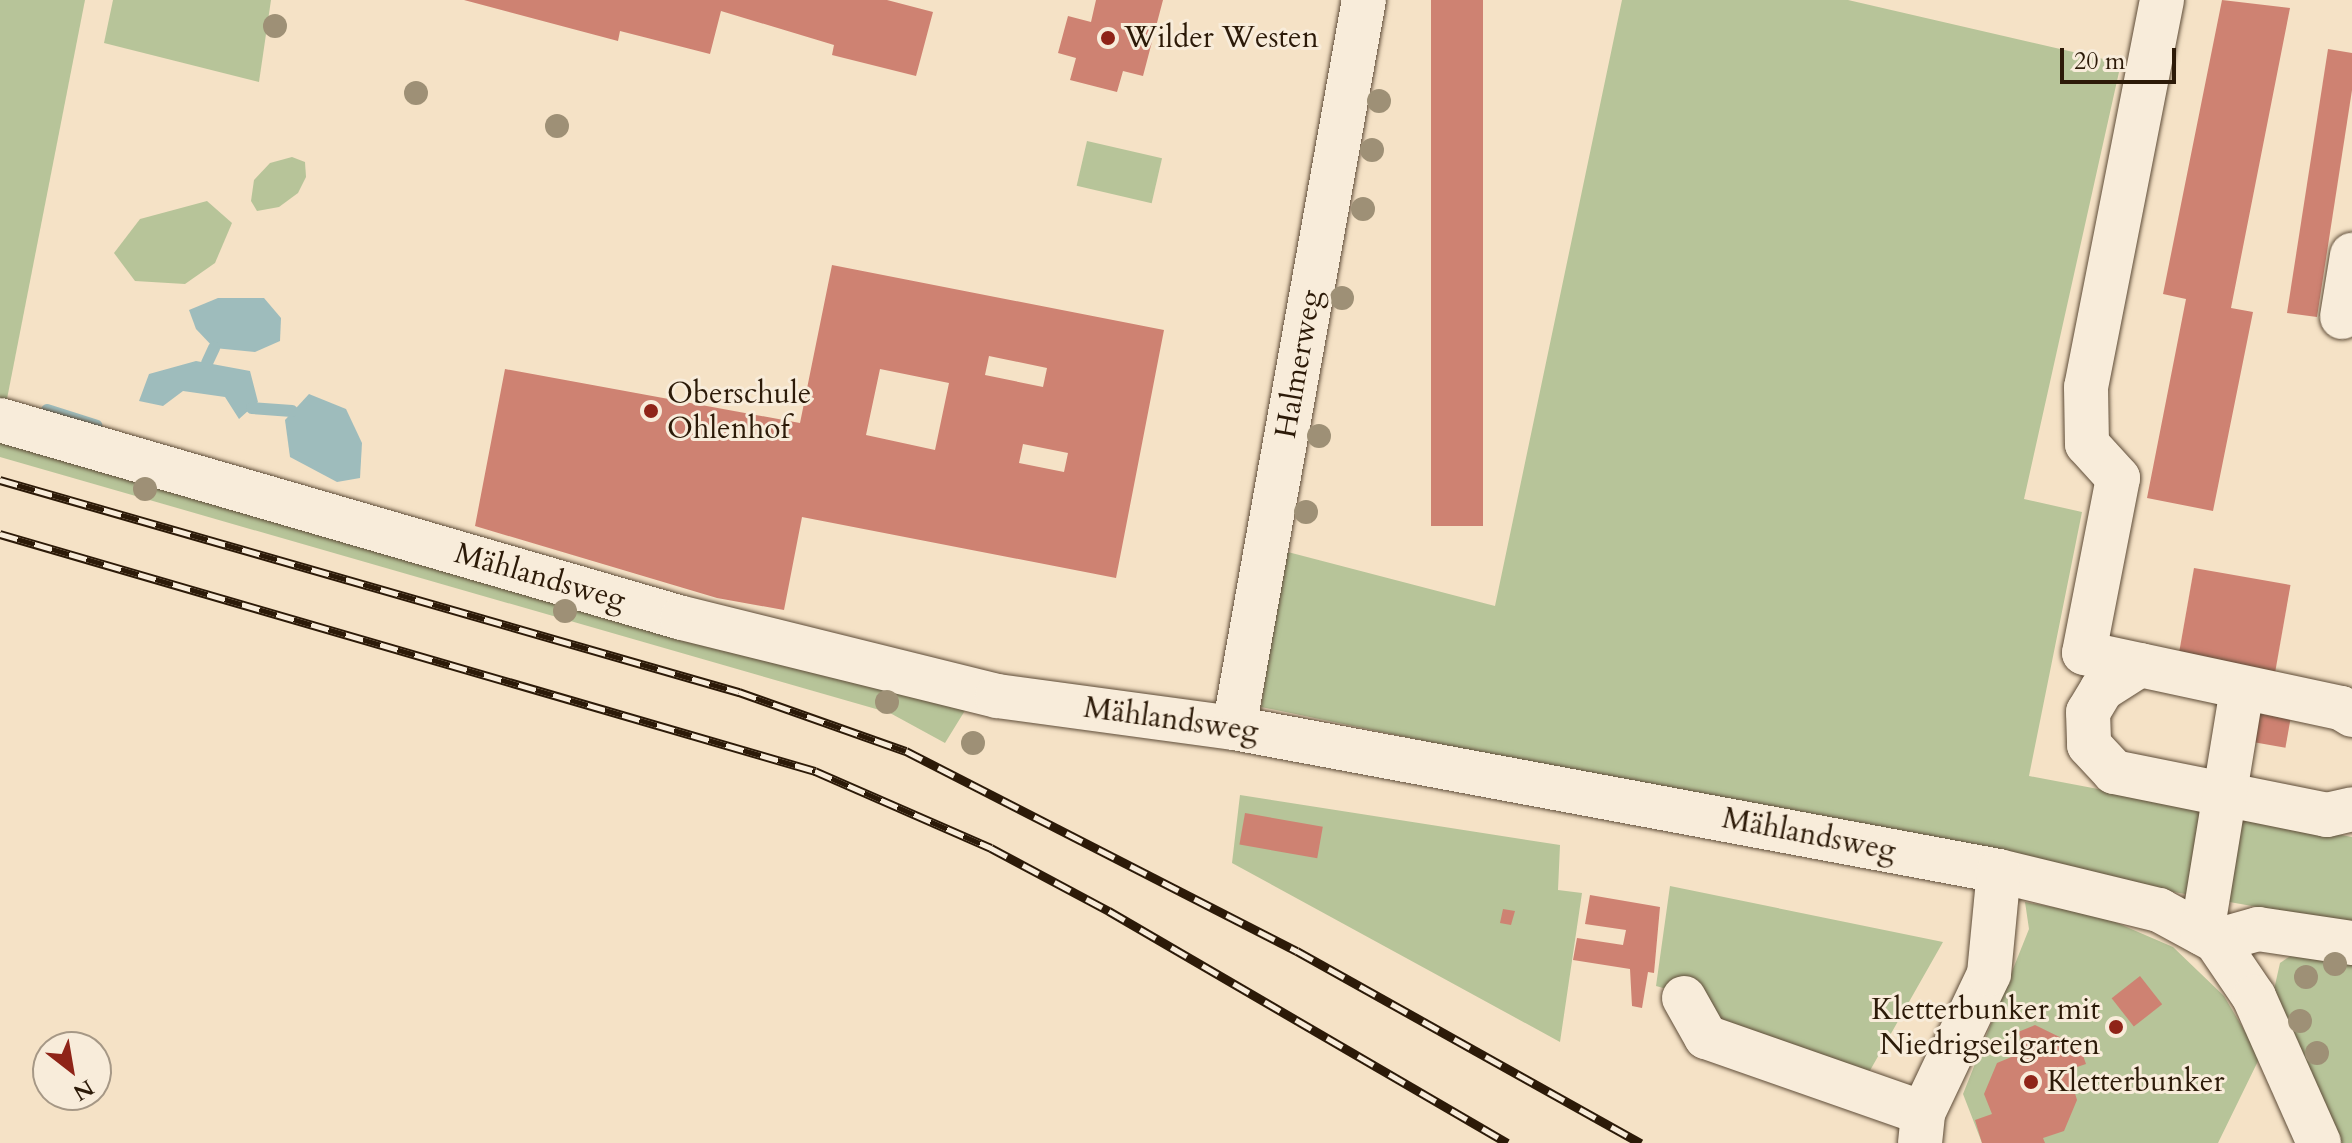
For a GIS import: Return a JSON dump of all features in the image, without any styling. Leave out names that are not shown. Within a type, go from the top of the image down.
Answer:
[{"type":"street","name":"Halmerweg","points":[[1234,728],[1364,0]]},
{"type":"street","points":[[2162,0],[2086,387],[2087,444],[2118,478],[2084,653],[2341,708],[2352,715]]},
{"type":"street","points":[[2342,317],[2352,255]]},
{"type":"street","name":"Mählandsweg","points":[[0,420],[697,622],[997,696],[1234,728],[1999,871],[2159,910],[2209,937]]},
{"type":"street","points":[[2140,665],[2102,689],[2088,712],[2089,745],[2114,772],[2327,815],[2352,809]]},
{"type":"street","points":[[2242,689],[2209,937],[2254,997],[2316,1142]]},
{"type":"street","points":[[1684,998],[1706,1037],[1922,1128],[1989,974],[1999,871]]},
{"type":"street","points":[[2209,937],[2258,929],[2352,943]]},
{"type":"green space","points":[[0,0],[85,0],[6,404],[0,402]]},
{"type":"green space","points":[[113,0],[271,0],[259,82],[104,43]]},
{"type":"green space","points":[[1622,0],[1848,0],[2121,63],[2024,499],[2082,512],[2029,776],[2352,837],[2352,924],[2012,863],[1261,707],[1284,551],[1495,606]]},
{"type":"green space","points":[[1087,141],[1162,158],[1152,203],[1077,186]]},
{"type":"green space","points":[[292,157],[305,162],[306,177],[298,193],[279,207],[257,211],[251,201],[254,180],[270,163]]},
{"type":"green space","points":[[207,201],[232,223],[215,263],[185,284],[135,281],[114,253],[140,219]]},
{"type":"green space","points":[[0,437],[969,704],[945,743],[890,713],[0,457]]},
{"type":"green space","points":[[1240,795],[1560,845],[1558,890],[1582,893],[1560,1042],[1232,863]]},
{"type":"green space","points":[[1670,886],[1943,942],[1868,1074],[1725,1029],[1706,1000],[1656,986]]},
{"type":"green space","name":"Kletterbunker mit Niedrigseilgarten","points":[[2025,902],[2101,916],[2173,947],[2224,996],[2260,1057],[2218,1143],[1982,1143],[1963,1094],[2029,929]]},
{"type":"green space","points":[[2314,940],[2352,946],[2352,1143],[2339,1143],[2271,1003],[2280,963]]},
{"type":"water","points":[[218,298],[264,298],[281,318],[280,341],[255,352],[214,348],[196,329],[189,310]]},
{"type":"water","points":[[196,361],[250,371],[258,402],[239,419],[225,397],[183,391],[163,406],[139,401],[149,374]]},
{"type":"water","points":[[309,394],[346,409],[362,443],[360,478],[337,482],[290,457],[285,420]]},
{"type":"building","points":[[464,0],[887,0],[933,12],[916,76],[832,55],[834,45],[721,11],[710,54],[620,31],[618,41]]},
{"type":"building","name":"Wilder Westen","points":[[1096,0],[1163,0],[1143,76],[1123,71],[1117,92],[1070,80],[1076,58],[1058,53],[1068,16],[1091,22]]},
{"type":"building","points":[[1431,0],[1483,0],[1483,526],[1431,526]]},
{"type":"building","points":[[2222,0],[2290,8],[2231,308],[2253,312],[2213,511],[2147,498],[2186,299],[2163,294]]},
{"type":"building","points":[[2328,49],[2352,53],[2352,90],[2317,317],[2287,313]]},
{"type":"building","points":[[832,265],[1164,330],[1116,578],[802,517],[784,610],[717,598],[475,526],[505,369],[800,423]],"holes":[[[989,356],[1047,368],[1043,387],[985,375]],[[880,369],[949,383],[935,450],[866,435]],[[1023,444],[1068,453],[1064,472],[1019,463]]]},
{"type":"building","points":[[2194,568],[2291,585],[2275,673],[2179,656]]},
{"type":"building","points":[[2255,713],[2290,719],[2285,748],[2250,742]]},
{"type":"building","points":[[1245,813],[1323,827],[1317,858],[1239,845]]},
{"type":"building","points":[[1590,895],[1660,907],[1654,973],[1648,972],[1642,1008],[1632,1006],[1630,969],[1573,960],[1577,938],[1623,945],[1626,930],[1585,924]]},
{"type":"building","points":[[1503,909],[1515,911],[1511,925],[1500,923]]},
{"type":"building","points":[[2140,976],[2162,1004],[2134,1027],[2112,998]]},
{"type":"building","name":"Kletterbunker","points":[[2035,1025],[2080,1047],[2086,1064],[2068,1070],[2077,1100],[2064,1131],[2043,1138],[2045,1143],[1982,1143],[1975,1120],[1992,1114],[1984,1094],[1997,1063],[2026,1051],[2018,1032]]},
{"type":"waterway","points":[[207,363],[214,348]]},
{"type":"waterway","points":[[252,408],[292,411]]},
{"type":"waterway","points":[[47,410],[97,426]]},
{"type":"railway","points":[[0,480],[739,692],[906,751],[1297,951],[1641,1143]]},
{"type":"railway","points":[[0,534],[815,771],[991,848],[1109,911],[1507,1143]]},
{"type":"place","name":"Wilder Westen","points":[[1108,38]]},
{"type":"place","name":"Oberschule Ohlenhof","points":[[651,411]]},
{"type":"place","name":"Kletterbunker mit Niedrigseilgarten","points":[[2116,1027]]},
{"type":"place","name":"Kletterbunker","points":[[2031,1082]]}]
